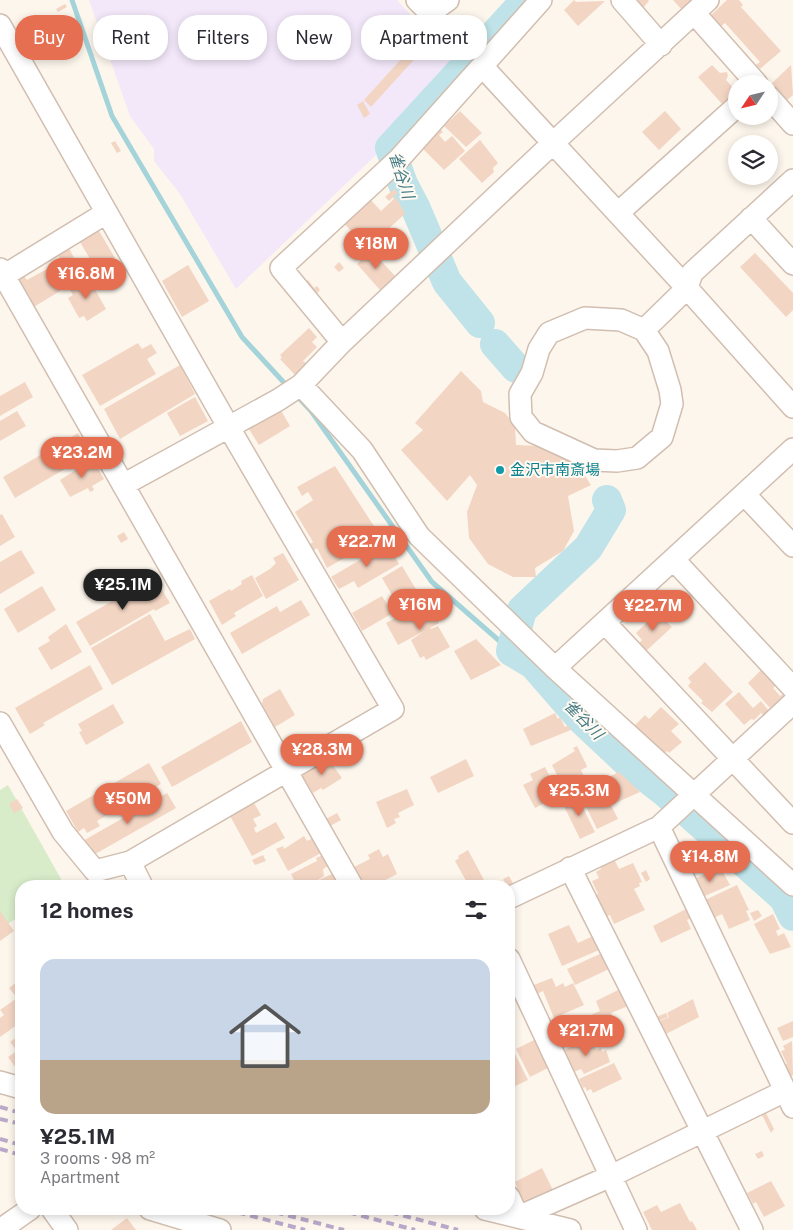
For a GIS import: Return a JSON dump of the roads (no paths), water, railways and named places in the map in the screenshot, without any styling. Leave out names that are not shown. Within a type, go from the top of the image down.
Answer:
[{"type":"street","points":[[423,6],[448,0]]},
{"type":"street","points":[[342,342],[280,268],[393,164],[541,0]]},
{"type":"street","points":[[622,0],[661,45]]},
{"type":"street","points":[[423,6],[432,15]]},
{"type":"street","points":[[123,485],[291,392],[554,143],[702,7],[751,75]]},
{"type":"street","points":[[0,25],[228,426],[393,709],[130,862],[95,871],[63,832],[0,723]]},
{"type":"street","points":[[482,66],[687,288],[793,407]]},
{"type":"street","points":[[778,107],[793,124]]},
{"type":"street","points":[[618,213],[728,114]]},
{"type":"street","points":[[644,330],[687,288],[692,273],[793,180]]},
{"type":"street","points":[[106,213],[1,274],[349,880]]},
{"type":"street","points":[[752,218],[793,264]]},
{"type":"street","points":[[585,318],[621,320],[644,330],[658,351],[670,390],[672,404],[662,437],[638,458],[617,461],[594,460],[533,432],[521,418],[520,394],[532,373],[539,349],[549,333],[585,318]]},
{"type":"street","points":[[291,392],[362,450],[419,536],[522,637],[692,798],[793,885]]},
{"type":"street","points":[[555,668],[793,449]]},
{"type":"street","points":[[745,495],[793,546]]},
{"type":"street","points":[[674,560],[793,688]]},
{"type":"street","points":[[605,623],[793,823]]},
{"type":"street","points":[[515,895],[664,823],[793,703]]},
{"type":"street","points":[[518,1217],[611,1176],[701,1130],[789,1099],[664,823]]},
{"type":"street","points":[[130,862],[139,880]]},
{"type":"street","points":[[570,868],[752,1230]]},
{"type":"street","points":[[515,972],[636,1230]]},
{"type":"street","points":[[0,1082],[15,1086]]},
{"type":"street","points":[[515,1210],[518,1217]]},
{"type":"street","points":[[0,1230],[21,1215]]},
{"type":"street","points":[[56,1215],[67,1230]]},
{"type":"street","points":[[168,1215],[211,1229]]},
{"type":"street","points":[[510,1215],[570,1230]]},
{"type":"waterway","points":[[72,0],[112,116],[242,337],[288,387]]},
{"type":"waterway","name":"雀谷川","points":[[480,323],[447,282],[416,209],[403,184],[390,148],[526,0]]},
{"type":"waterway","name":"雀谷川","points":[[495,344],[516,368]]},
{"type":"waterway","points":[[296,395],[311,411],[432,582],[511,651]]},
{"type":"waterway","name":"雀谷川","points":[[607,500],[611,510],[588,548],[522,610],[511,651],[533,664],[580,718],[630,765],[666,793],[784,898],[793,916]]},
{"type":"railway","points":[[0,1107],[15,1111]]},
{"type":"railway","points":[[0,1119],[15,1123]]},
{"type":"railway","points":[[0,1139],[15,1143]]},
{"type":"railway","points":[[0,1149],[15,1153]]},
{"type":"railway","points":[[248,1215],[305,1230]]},
{"type":"railway","points":[[286,1215],[344,1230]]},
{"type":"railway","points":[[359,1215],[415,1230]]},
{"type":"railway","points":[[401,1215],[458,1230]]},
{"type":"place","name":"金沢市南斎場","points":[[500,470]]}]
